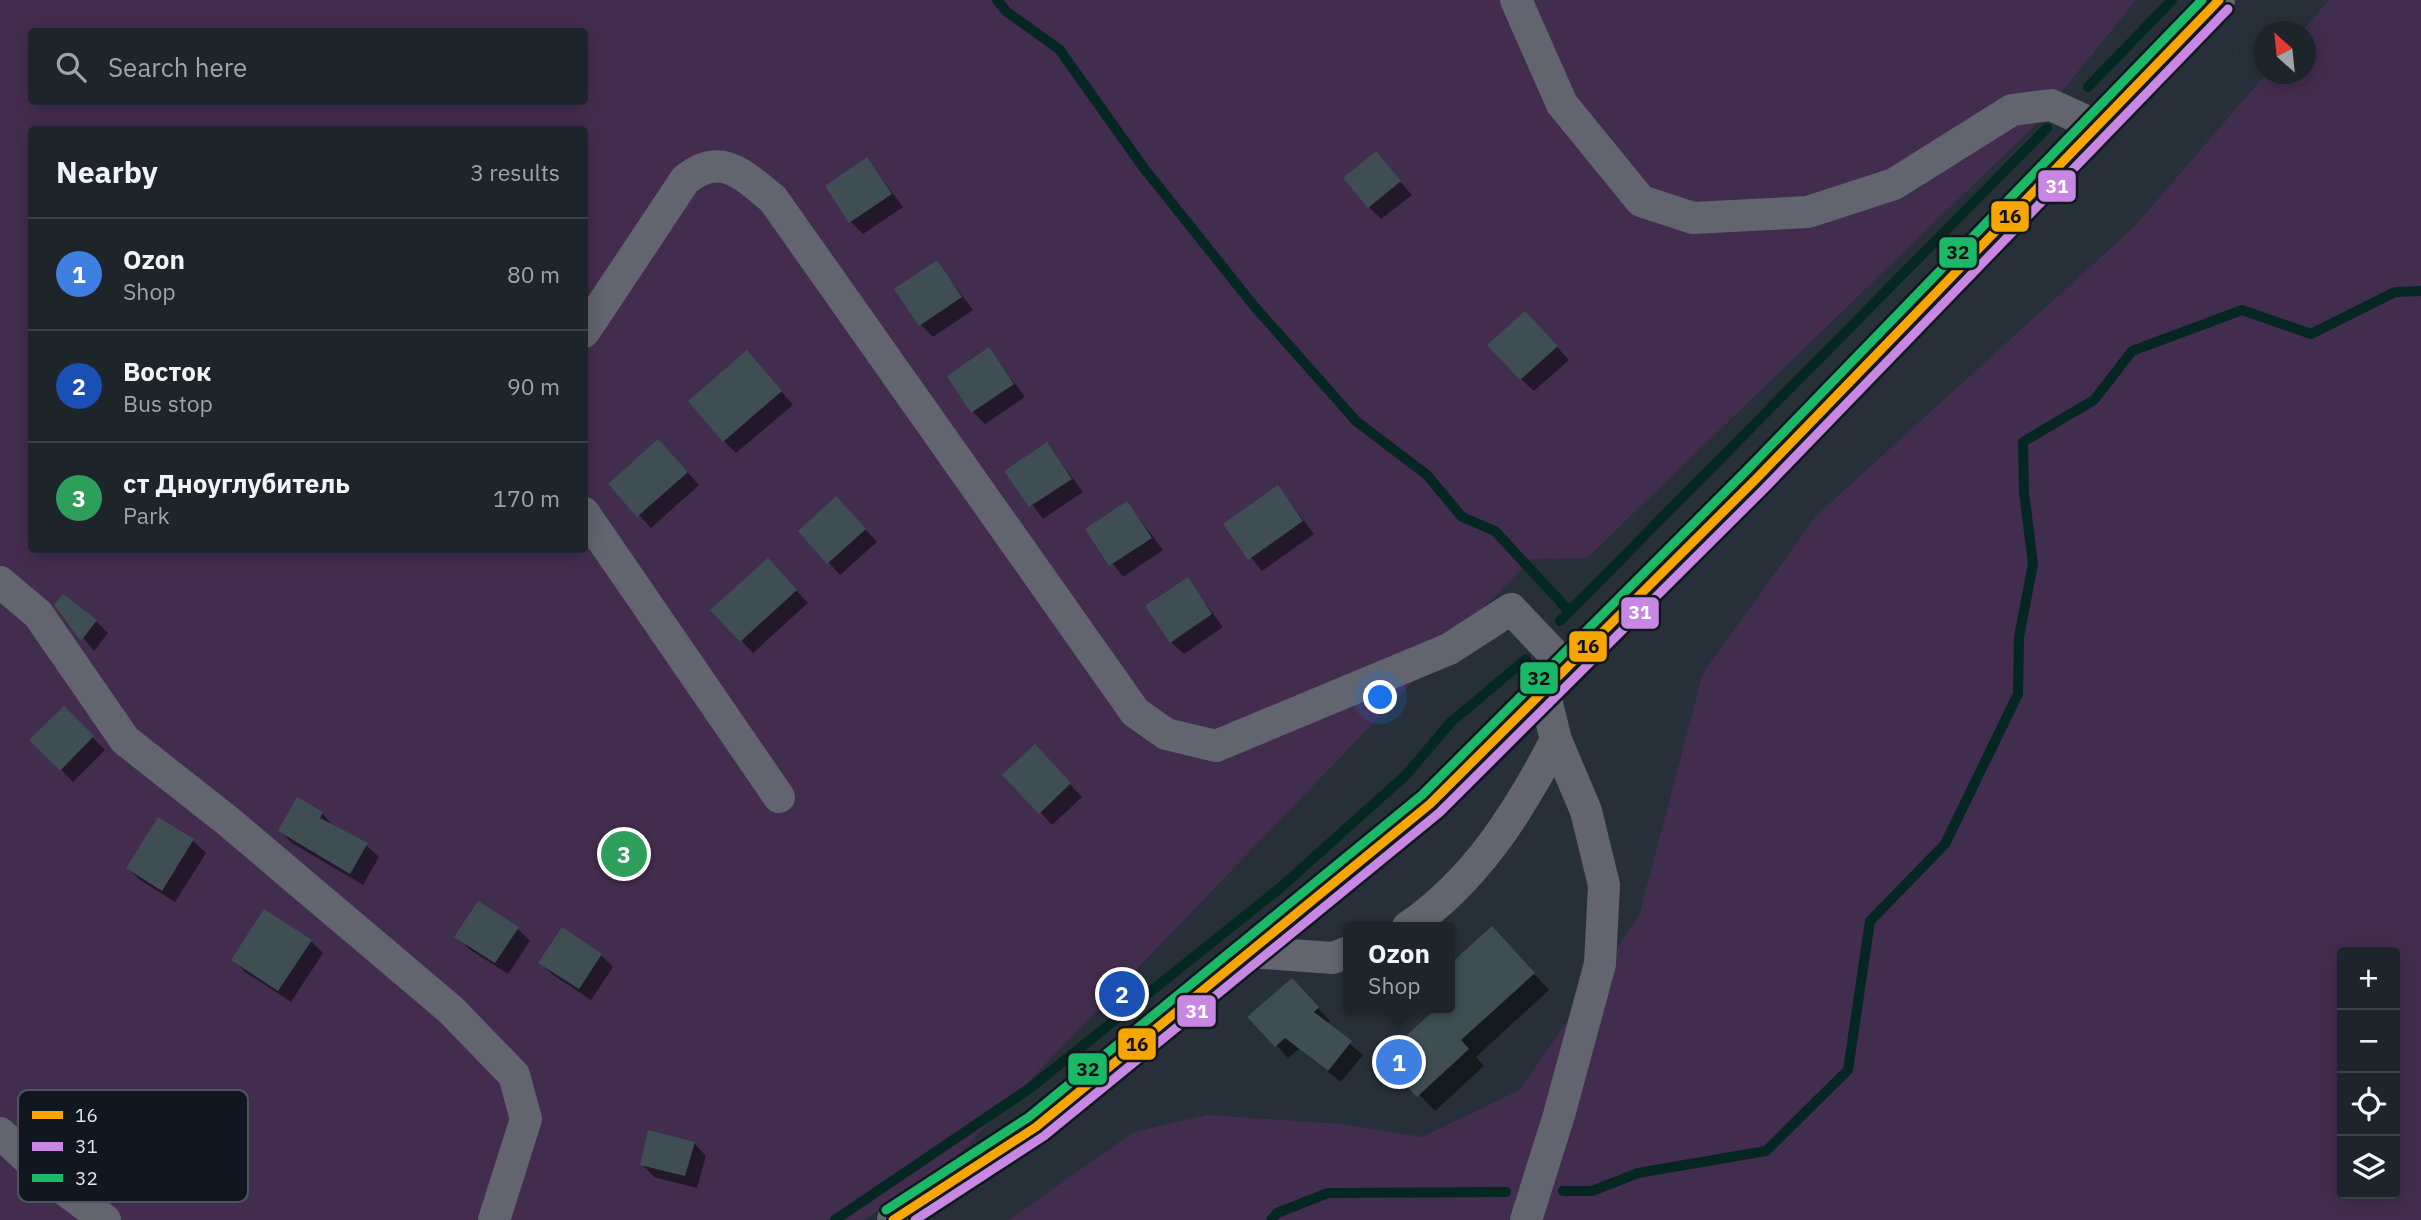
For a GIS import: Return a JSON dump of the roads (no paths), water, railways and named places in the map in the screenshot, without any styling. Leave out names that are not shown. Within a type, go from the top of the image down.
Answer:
[{"type":"street","points":[[1516,0],[1562,104],[1642,201],[1693,218],[1808,212],[1894,184],[2011,110],[2051,105],[2097,126]]},
{"type":"street","points":[[892,1220],[1036,1127],[1430,804],[1755,480],[2219,0]]},
{"type":"street","points":[[588,326],[685,180],[701,167],[715,166],[738,172],[774,199],[1135,712],[1166,734],[1216,747],[1449,649],[1511,609],[1567,668]]},
{"type":"street","points":[[588,519],[779,797]]},
{"type":"street","points":[[0,582],[38,614],[124,740],[229,822],[451,1010],[514,1075],[526,1119],[494,1220]]},
{"type":"street","points":[[1525,1220],[1559,1115],[1600,964],[1604,885],[1586,811],[1556,740],[1544,691]]},
{"type":"street","points":[[1415,922],[1438,906],[1481,861],[1520,808],[1556,740]]},
{"type":"street","points":[[1250,952],[1333,958],[1343,954]]},
{"type":"street","points":[[0,1133],[18,1150]]},
{"type":"street","points":[[81,1202],[105,1220]]},
{"type":"waterway","points":[[997,0],[1007,12],[1059,49],[1143,167],[1254,306],[1356,421],[1427,475],[1462,517],[1495,531],[1569,611]]},
{"type":"waterway","points":[[2088,87],[2172,0]]},
{"type":"waterway","points":[[1560,621],[2047,128]]},
{"type":"waterway","points":[[1563,1191],[1592,1191],[1638,1173],[1766,1151],[1848,1070],[1870,921],[1945,844],[2018,694],[2019,637],[2033,564],[2024,492],[2023,442],[2094,400],[2132,351],[2242,310],[2311,334],[2395,292],[2421,291]]},
{"type":"waterway","points":[[835,1220],[1030,1088],[1280,888],[1406,775],[1451,722],[1526,659]]},
{"type":"waterway","points":[[1271,1220],[1277,1213],[1328,1193],[1506,1192]]},
{"type":"place","name":"ст Дноуглубитель","points":[[624,854]]},
{"type":"place","name":"Восток","points":[[1122,994]]},
{"type":"place","name":"Ozon","points":[[1399,1062]]}]
